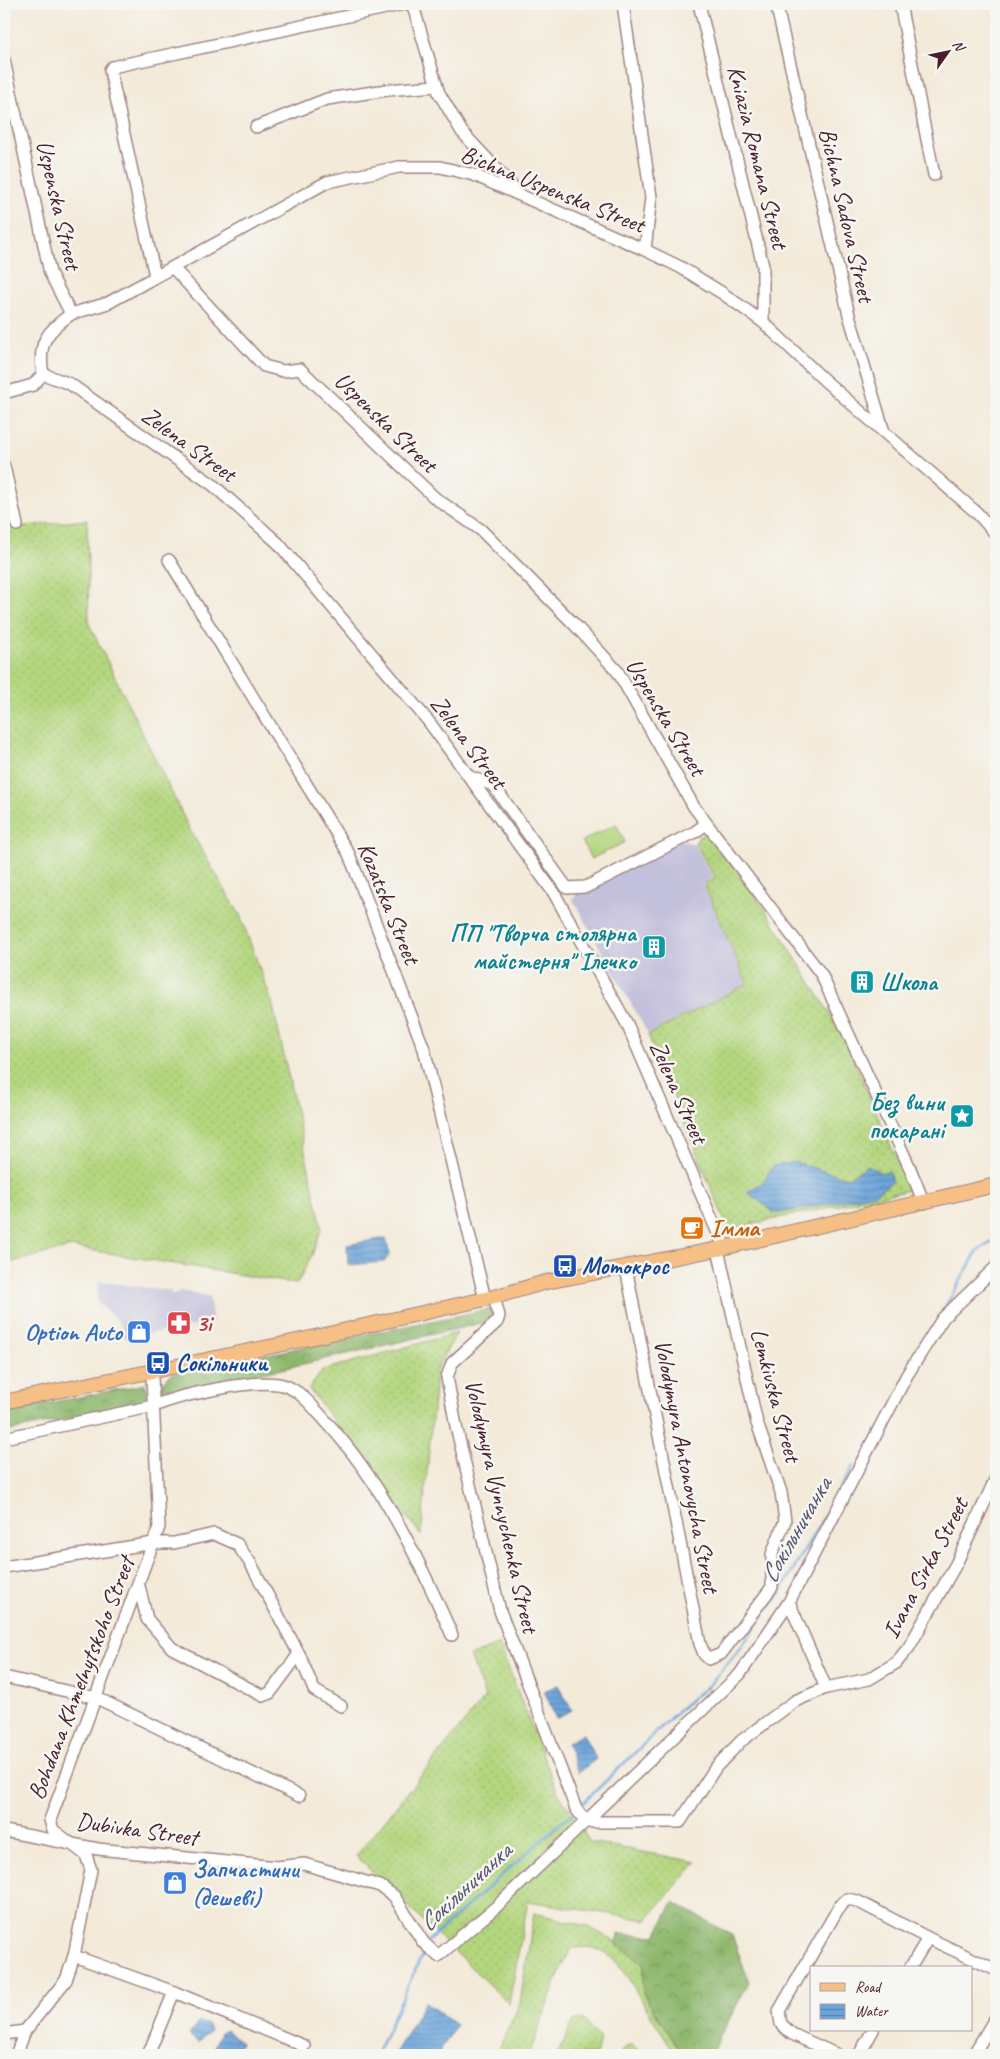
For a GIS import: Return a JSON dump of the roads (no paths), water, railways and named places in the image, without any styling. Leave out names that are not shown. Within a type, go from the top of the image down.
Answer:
[{"type":"main road","points":[[4,1402],[489,1298],[546,1282],[626,1268],[924,1203],[996,1185]]},
{"type":"street","points":[[155,276],[110,70],[112,67],[404,4]]},
{"type":"street","points":[[410,4],[413,6],[436,86],[462,132],[519,193]]},
{"type":"street","points":[[623,4],[651,197],[645,250]]},
{"type":"street","name":"Kniazia Romana Street","points":[[699,4],[763,266],[763,322]]},
{"type":"street","name":"Bichna Sadova Street","points":[[776,4],[849,315],[885,433]]},
{"type":"street","points":[[900,4],[934,175]]},
{"type":"street","name":"Uspenska Street","points":[[4,60],[50,273],[71,314]]},
{"type":"street","points":[[256,127],[327,99],[387,90],[436,86]]},
{"type":"street","name":"Bichna Uspenska Street","points":[[71,314],[108,303],[155,276],[174,269],[317,186],[399,167],[440,167],[474,175],[519,193],[645,250],[680,267],[763,322]]},
{"type":"street","name":"Uspenska Street","points":[[174,269],[264,366],[283,371],[300,369],[435,498],[481,530],[575,625],[618,672],[694,807],[821,974],[924,1203]]},
{"type":"street","points":[[4,393],[33,385],[43,374],[44,340],[50,330],[71,314]]},
{"type":"street","points":[[763,322],[885,433],[978,513],[996,534]]},
{"type":"street","name":"Zelena Street","points":[[43,374],[70,384],[213,485],[278,543],[429,722],[554,893],[627,1024],[721,1240],[722,1247]]},
{"type":"street","points":[[4,466],[17,525]]},
{"type":"street","name":"Kozatska Street","points":[[169,560],[349,854],[424,1049],[489,1298]]},
{"type":"street","points":[[470,777],[493,785],[567,888]]},
{"type":"street","points":[[554,893],[567,888],[586,887],[695,832],[706,824]]},
{"type":"street","name":"Lemkivska Street","points":[[721,1654],[772,1587],[772,1554],[786,1521],[781,1492],[757,1423],[722,1247]]},
{"type":"street","name":"Volodymyra Antonovycha Street","points":[[626,1268],[700,1644],[704,1654],[710,1659],[721,1654]]},
{"type":"street","points":[[586,1822],[740,1674],[789,1602],[907,1375],[942,1318],[996,1268]]},
{"type":"street","name":"Volodymyra Vynnychenka Street","points":[[489,1298],[499,1316],[497,1322],[452,1363],[447,1377],[456,1426],[500,1611],[576,1809],[586,1822]]},
{"type":"street","name":"Bohdana Khmelnytskoho Street","points":[[16,2055],[25,2031],[66,1980],[74,1956],[91,1870],[86,1855],[72,1842],[53,1830],[50,1820],[139,1586],[159,1527],[152,1377],[154,1371]]},
{"type":"street","points":[[4,1438],[154,1406],[172,1398],[265,1382],[285,1386],[302,1395],[347,1444],[385,1500],[419,1561],[452,1636]]},
{"type":"street","name":"Ivana Sirka Street","points":[[586,1822],[680,1822],[716,1767],[741,1741],[795,1701],[826,1688],[869,1679],[885,1671],[910,1647],[956,1564],[996,1478]]},
{"type":"street","points":[[4,1568],[154,1543],[174,1543],[214,1534],[237,1544],[251,1564],[300,1654],[314,1690],[341,1706]]},
{"type":"street","points":[[139,1586],[147,1618],[172,1648],[262,1696],[270,1693],[300,1654]]},
{"type":"street","points":[[789,1602],[826,1688]]},
{"type":"street","points":[[4,1677],[97,1698],[299,1796]]},
{"type":"street","name":"Dubivka Street","points":[[4,1831],[72,1842],[98,1849],[268,1866],[304,1864],[341,1873],[380,1886],[394,1896],[404,1916],[425,1944],[438,1956],[496,1907],[586,1822]]},
{"type":"street","points":[[838,2055],[792,2034],[781,2024],[779,2011],[839,1907],[847,1899],[857,1901],[928,1938],[996,1970]]},
{"type":"street","points":[[911,1966],[928,1938]]},
{"type":"street","points":[[74,1956],[174,1992],[304,2046]]},
{"type":"street","points":[[148,2055],[174,1992]]},
{"type":"street","points":[[973,2055],[996,2017]]},
{"type":"street","points":[[4,2034],[25,2031]]},
{"type":"street","points":[[859,2055],[872,2032]]},
{"type":"water","points":[[794,1162],[848,1178],[868,1165],[881,1173],[889,1171],[892,1181],[875,1194],[776,1214],[747,1192],[762,1183],[773,1166]]},
{"type":"water","points":[[386,1238],[390,1254],[384,1262],[348,1265],[347,1245]]},
{"type":"water","points":[[558,1685],[572,1710],[556,1719],[544,1691]]},
{"type":"water","points":[[583,1734],[596,1759],[578,1773],[567,1743]]},
{"type":"water","points":[[425,2002],[456,2025],[438,2055],[394,2055]]},
{"type":"water","points":[[199,2022],[208,2025],[210,2030],[199,2043],[189,2035]]},
{"type":"water","points":[[226,2030],[241,2042],[238,2051],[232,2055],[219,2052],[214,2047],[220,2033]]},
{"type":"waterway","name":"Сокільничанка","points":[[943,1311],[978,1250],[996,1240]]},
{"type":"waterway","name":"Сокільничанка","points":[[581,1805],[681,1708],[709,1685],[738,1651],[778,1596],[854,1465]]},
{"type":"waterway","name":"Сокільничанка","points":[[428,1941],[572,1813]]},
{"type":"waterway","name":"Сокільничанка","points":[[376,2055],[425,1949]]},
{"type":"place","name":"ПП \"Творча столярна майстерня\" Ілечко","points":[[654,947]]},
{"type":"place","name":"Школа","points":[[862,982]]},
{"type":"place","name":"Без вини покарані","points":[[962,1116]]},
{"type":"place","name":"Імма","points":[[692,1228]]},
{"type":"place","name":"Мотокрос","points":[[565,1266]]},
{"type":"place","name":"3і","points":[[179,1323]]},
{"type":"place","name":"Option Auto","points":[[139,1332]]},
{"type":"place","name":"Сокільники","points":[[158,1363]]},
{"type":"place","name":"Запчастини (дешеві)","points":[[175,1883]]}]
